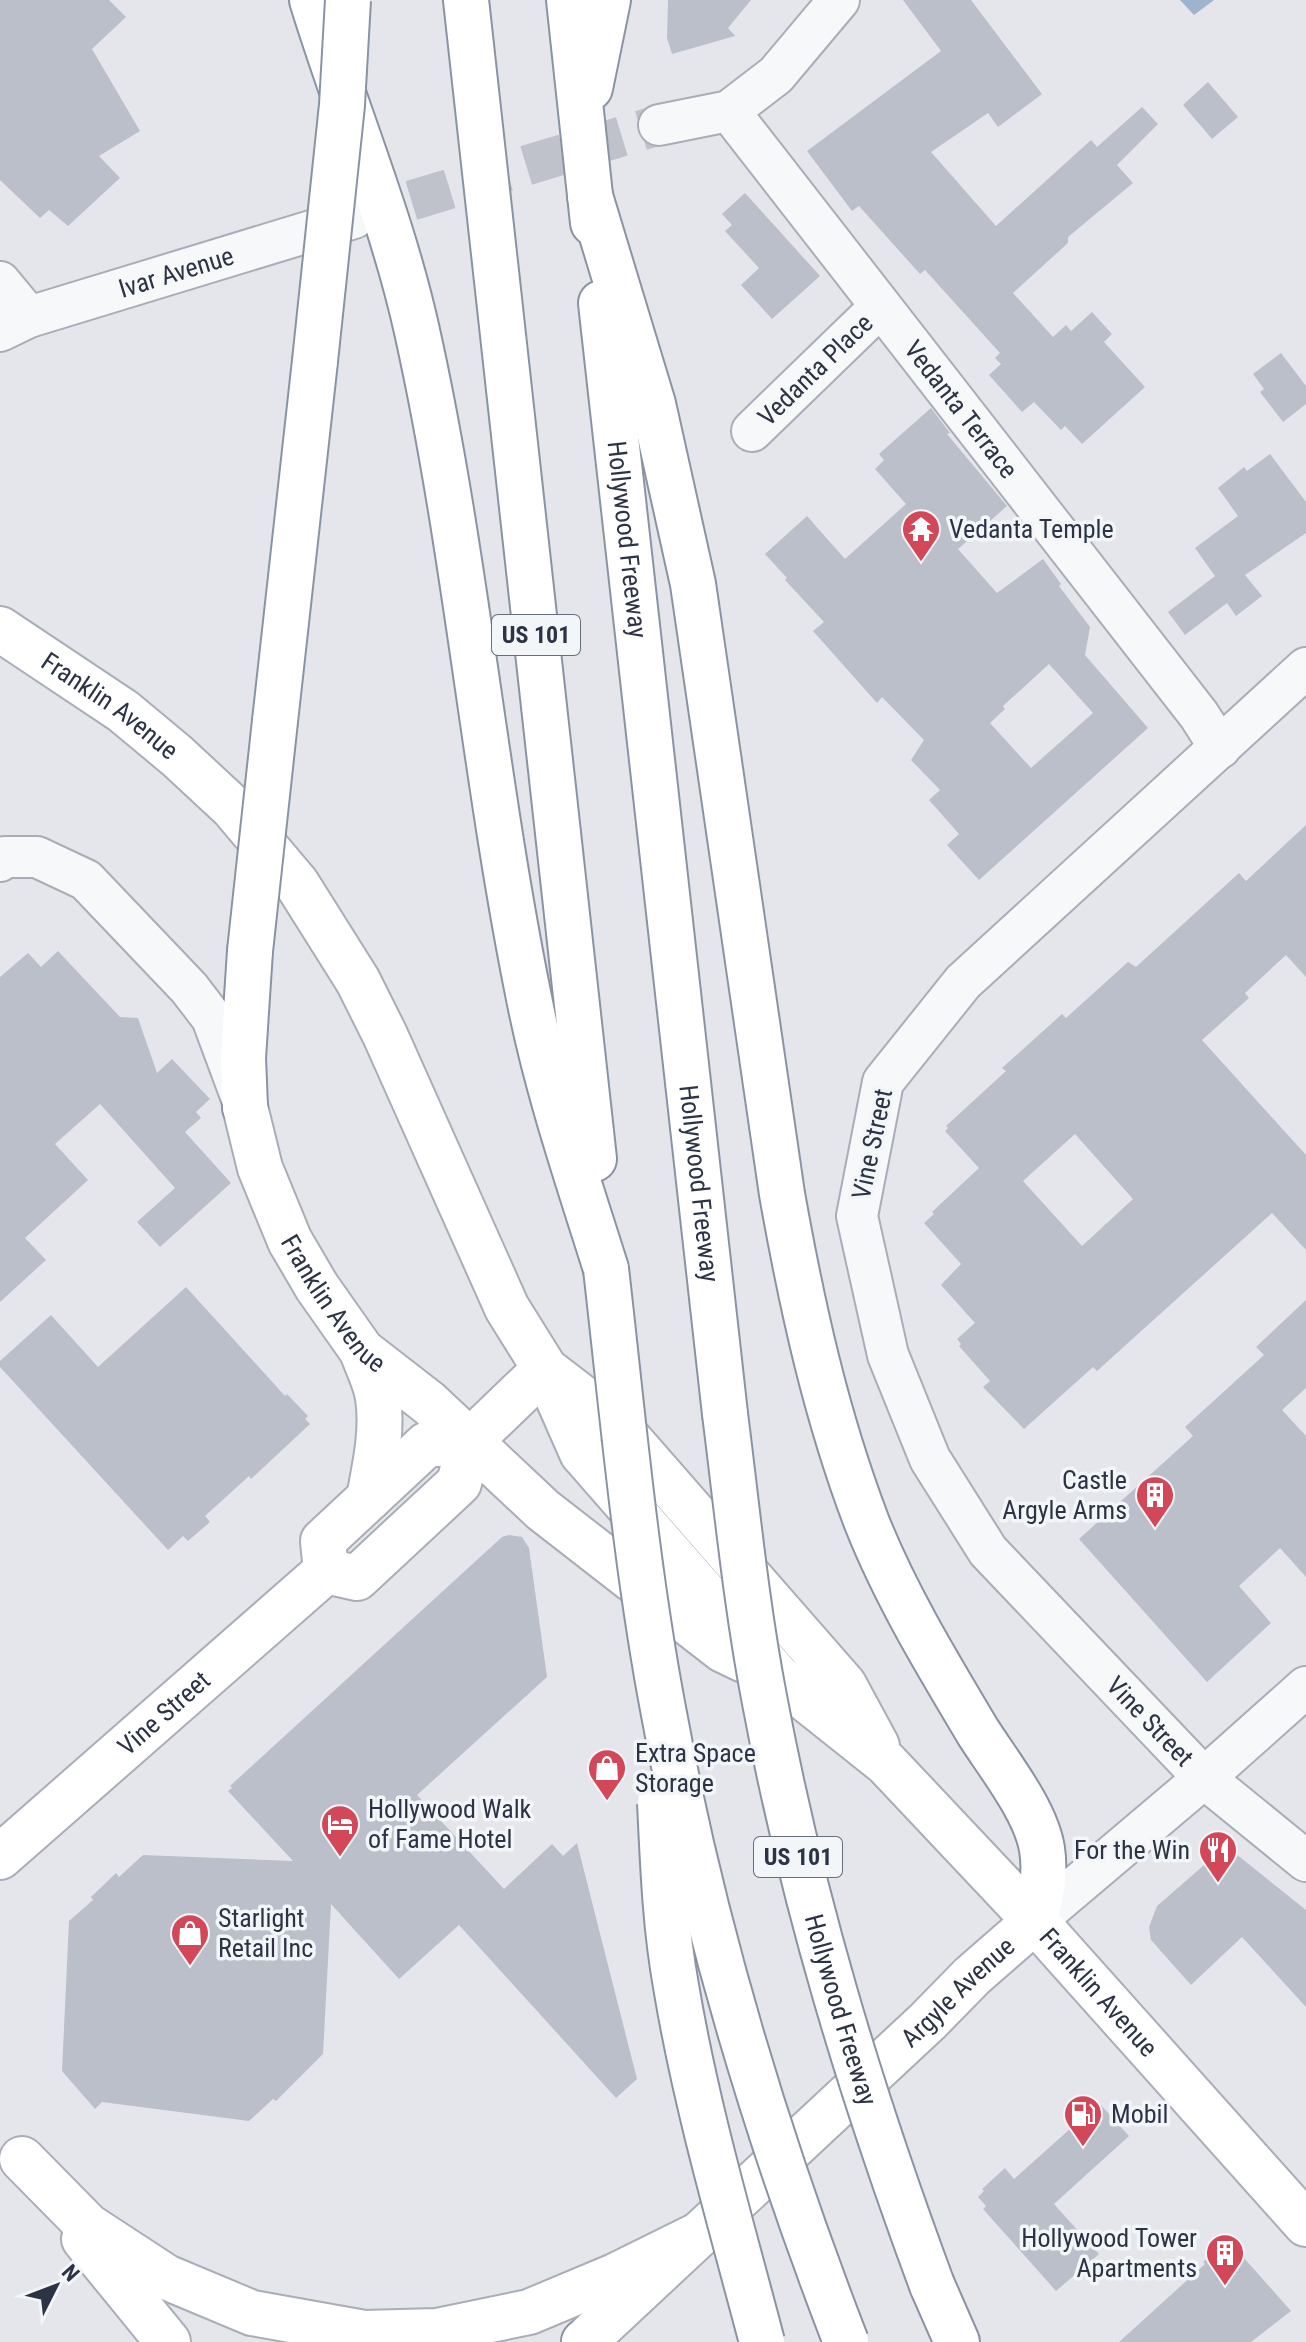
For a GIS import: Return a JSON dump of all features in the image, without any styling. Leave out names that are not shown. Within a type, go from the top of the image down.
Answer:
[{"type":"main road","points":[[312,0],[395,245],[417,330],[447,492],[505,870],[529,1001],[567,1144],[606,1269]]},
{"type":"main road","points":[[245,1107],[243,1058],[250,951],[343,92],[348,0]]},
{"type":"main road","name":"US 101","points":[[466,0],[606,1269],[649,1625],[663,1712],[717,1955],[796,2209],[846,2342]]},
{"type":"main road","name":"Hollywood Freeway","points":[[569,0],[725,1414],[756,1651],[787,1813],[848,2045],[932,2285],[957,2342]]},
{"type":"main road","points":[[582,121],[608,0]]},
{"type":"main road","points":[[590,196],[653,404],[693,584],[782,1194],[817,1369],[868,1525],[902,1599],[943,1674],[1034,1825],[1042,1847],[1044,1884],[1035,1921]]},
{"type":"main road","name":"Franklin Avenue","points":[[0,629],[123,711],[177,756],[233,808],[297,884],[358,981],[507,1308],[545,1369],[582,1453],[778,1677],[886,1763],[1035,1921],[1306,2224]]},
{"type":"main road","name":"Franklin Avenue","points":[[245,1107],[260,1168],[290,1241],[317,1287],[362,1351],[429,1403],[543,1510],[723,1650],[778,1677]]},
{"type":"main road","points":[[362,1351],[378,1395],[380,1419],[369,1498]]},
{"type":"main road","points":[[470,1441],[426,1445],[323,1541],[326,1571],[357,1578],[459,1483],[470,1441],[545,1369]]},
{"type":"main road","name":"Franklin Avenue","points":[[545,1369],[615,1423],[844,1685],[886,1763]]},
{"type":"main road","name":"Vine Street","points":[[0,1857],[326,1571]]},
{"type":"main road","points":[[649,1625],[665,1902],[675,1982],[689,2061],[762,2342]]},
{"type":"main road","name":"Argyle Avenue","points":[[584,2342],[928,2021],[972,1976],[1035,1921]]},
{"type":"main road","points":[[11,2146],[88,2226],[166,2277],[252,2313],[364,2333],[437,2331],[529,2312],[615,2276],[700,2234]]},
{"type":"main road","points":[[11,2146],[168,2342]]},
{"type":"street","points":[[659,125],[729,111],[776,75],[839,0]]},
{"type":"street","name":"Vedanta Terrace","points":[[729,111],[1199,715],[1220,748]]},
{"type":"street","name":"Ivar Avenue","points":[[15,324],[354,218]]},
{"type":"street","points":[[0,282],[15,324]]},
{"type":"street","name":"Vedanta Place","points":[[752,431],[880,307]]},
{"type":"street","name":"Vine Street","points":[[1306,668],[963,982],[883,1082],[857,1216],[888,1355],[930,1459],[988,1551],[1204,1778],[1306,1861]]},
{"type":"street","name":"Franklin Avenue","points":[[2,859],[37,857],[86,880],[189,988],[212,1018],[245,1107]]},
{"type":"street","name":"Argyle Avenue","points":[[1035,1921],[1306,1687]]},
{"type":"water","points":[[1180,0],[1214,0],[1194,15]]},
{"type":"building","points":[[0,0],[109,0],[126,17],[92,49],[140,131],[99,156],[120,178],[68,226],[49,210],[40,218],[0,180]]},
{"type":"building","points":[[668,0],[751,0],[728,28],[735,36],[672,54],[667,38]]},
{"type":"building","points":[[903,0],[971,0],[1042,94],[998,127],[988,113],[931,152],[996,226],[1091,140],[1097,147],[1142,107],[1158,124],[1117,165],[1133,183],[1068,237],[1068,243],[1013,293],[1053,337],[1066,325],[1071,331],[1092,312],[1112,334],[1104,342],[1145,387],[1082,444],[1065,426],[1061,430],[1034,402],[1022,412],[989,375],[1001,364],[995,358],[1000,353],[925,270],[920,274],[859,206],[852,211],[807,151],[941,51]]},
{"type":"building","points":[[1208,82],[1238,117],[1212,139],[1183,105]]},
{"type":"building","points":[[745,193],[820,276],[772,319],[741,285],[759,268],[725,231],[732,225],[722,214]]},
{"type":"building","points":[[1281,353],[1306,386],[1306,404],[1283,422],[1260,392],[1264,389],[1253,374]]},
{"type":"building","points":[[931,408],[950,433],[947,434],[1007,506],[958,549],[997,593],[1043,559],[1090,627],[1085,655],[1148,728],[979,880],[947,845],[959,834],[929,800],[940,790],[911,760],[924,740],[882,697],[877,703],[813,631],[824,622],[765,554],[807,516],[845,559],[906,504],[875,469],[884,460],[879,454]],"holes":[[[1049,664],[1093,713],[1031,768],[990,723],[1005,709],[1003,706]]]},
{"type":"building","points":[[1270,454],[1306,502],[1306,533],[1245,575],[1262,596],[1236,616],[1227,603],[1185,635],[1168,612],[1215,576],[1195,548],[1238,516],[1218,488],[1244,467],[1247,471]]},
{"type":"building","points":[[1306,825],[1306,977],[1286,955],[1245,993],[1249,998],[1202,1040],[1306,1155],[1306,1250],[1272,1213],[1097,1371],[1093,1367],[1024,1429],[983,1387],[990,1381],[959,1346],[961,1344],[957,1339],[975,1323],[941,1285],[961,1264],[924,1223],[979,1168],[945,1131],[946,1126],[1006,1071],[1002,1068],[1062,1014],[1066,1018],[1128,962],[1136,967],[1239,873],[1246,881]],"holes":[[[1075,1134],[1133,1199],[1082,1246],[1023,1181]]]},
{"type":"building","points":[[58,951],[120,1017],[138,1018],[157,1073],[172,1059],[210,1099],[196,1112],[201,1118],[185,1132],[231,1183],[160,1247],[137,1222],[175,1188],[100,1104],[55,1144],[88,1180],[25,1238],[46,1260],[0,1302],[0,977],[28,953],[41,967]]},
{"type":"building","points":[[186,1287],[285,1396],[287,1394],[308,1416],[305,1419],[310,1424],[251,1479],[249,1476],[205,1516],[210,1522],[188,1541],[183,1536],[168,1550],[0,1367],[0,1361],[51,1315],[98,1367]]},
{"type":"building","name":"Castle Argyle Arms","points":[[1306,1300],[1306,1388],[1282,1410],[1306,1436],[1306,1577],[1280,1548],[1239,1586],[1271,1623],[1207,1682],[1079,1539],[1193,1436],[1185,1427],[1264,1355],[1256,1347]]},
{"type":"building","points":[[502,1537],[522,1537],[529,1548],[547,1677],[417,1795],[504,1889],[552,1844],[563,1856],[577,1843],[637,2079],[616,2098],[459,1925],[399,1979],[331,1904],[323,2054],[276,2101],[273,2099],[249,2121],[102,2102],[95,2109],[62,2071],[69,1921],[93,1900],[91,1897],[116,1873],[119,1877],[143,1855],[293,1861],[228,1791],[232,1788],[230,1786]]},
{"type":"building","points":[[1226,1846],[1306,1910],[1306,2007],[1242,1937],[1191,1985],[1151,1940],[1149,1927],[1157,1906]]},
{"type":"building","points":[[1099,2103],[1129,2136],[1054,2204],[1099,2254],[1056,2291],[983,2209],[986,2206],[978,2197],[984,2191],[982,2189],[1005,2168],[1014,2179]]},
{"type":"building","name":"Hollywood Tower Apartments","points":[[1228,2240],[1291,2311],[1251,2342],[1119,2342],[1205,2264],[1203,2262]]},
{"type":"tunnel","points":[[354,218],[659,125]]},
{"type":"place","name":"Vedanta Temple","points":[[921,563]]},
{"type":"place","name":"Castle Argyle Arms","points":[[1155,1529]]},
{"type":"place","name":"Extra Space Storage","points":[[607,1802]]},
{"type":"place","name":"Hollywood Walk of Fame Hotel","points":[[340,1858]]},
{"type":"place","name":"For the Win","points":[[1218,1884]]},
{"type":"place","name":"Starlight Retail Inc","points":[[190,1967]]},
{"type":"place","name":"Mobil","points":[[1083,2148]]},
{"type":"place","name":"Hollywood Tower Apartments","points":[[1225,2287]]}]
